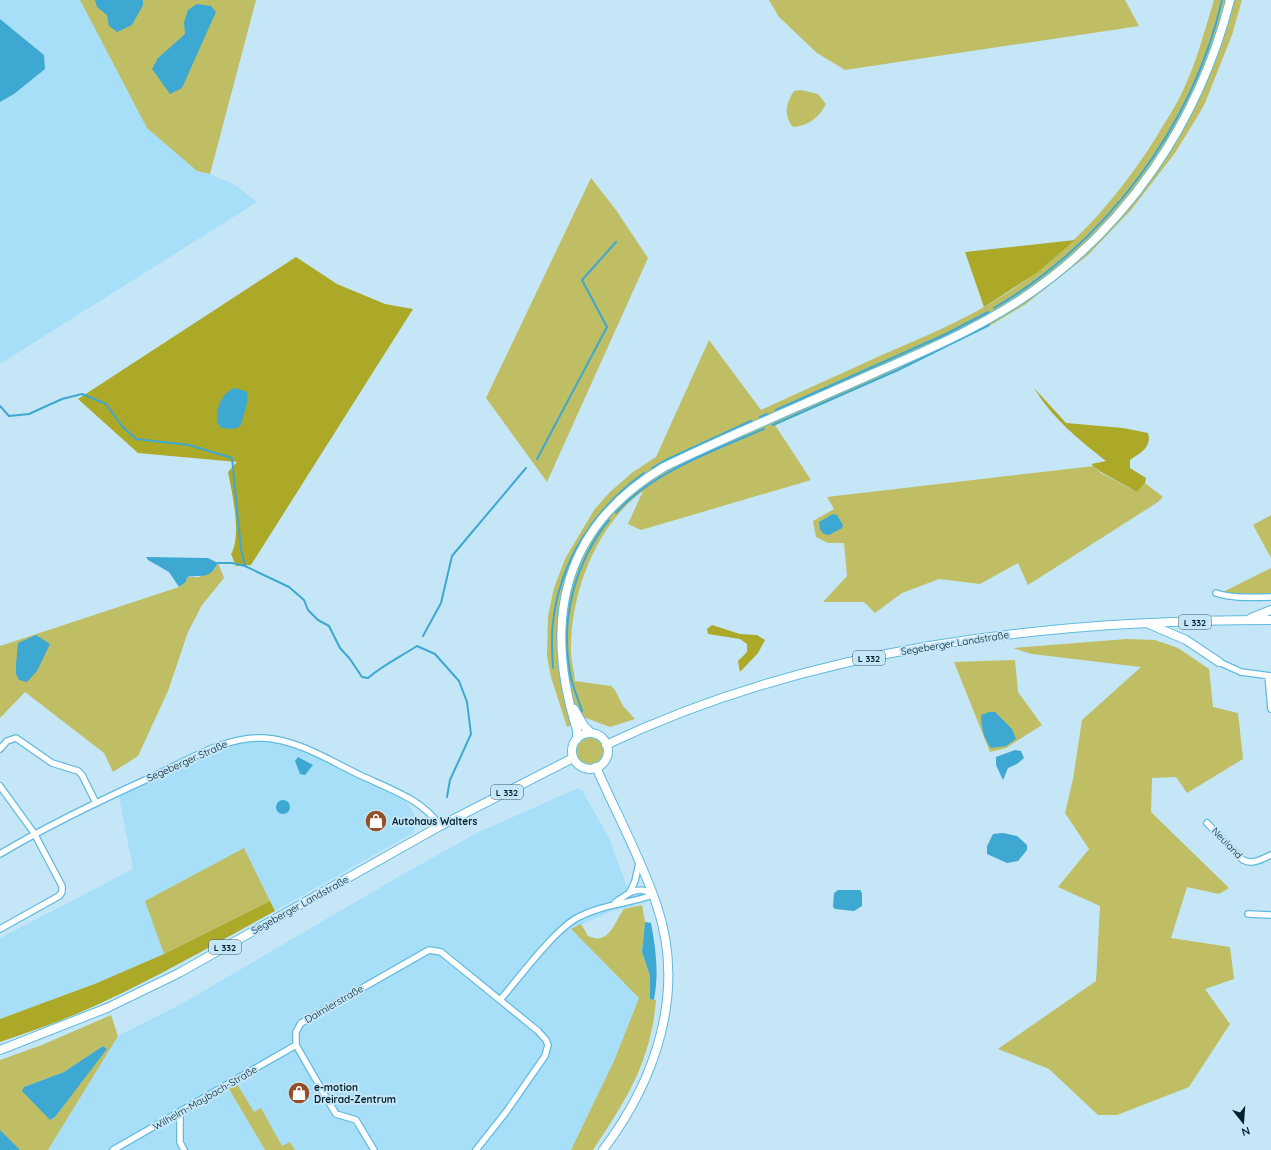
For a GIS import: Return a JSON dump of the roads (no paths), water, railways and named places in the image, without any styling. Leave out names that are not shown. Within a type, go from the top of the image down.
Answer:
[{"type":"main road","points":[[570,703],[584,726],[591,733],[600,736],[606,745],[605,758],[596,767],[584,767],[577,763],[574,758],[572,748],[577,738],[577,730],[563,677],[560,645],[564,597],[581,552],[599,522],[610,509],[639,484],[664,467],[937,345],[1005,309],[1060,270],[1090,244],[1124,208],[1163,156],[1202,83],[1220,34],[1230,0]]},
{"type":"main road","points":[[1245,620],[1271,610]]},
{"type":"main road","name":"Segeberger Landstraße","points":[[606,745],[634,732],[706,704],[760,686],[836,665],[969,640],[1098,626],[1145,623],[1271,620]]},
{"type":"main road","points":[[1145,623],[1186,640],[1219,662]]},
{"type":"main road","points":[[577,738],[584,734],[591,733]]},
{"type":"main road","name":"Segeberger Landstraße","points":[[0,1050],[107,1008],[179,973],[440,826],[574,758]]},
{"type":"main road","points":[[596,767],[653,895],[662,924],[668,961],[668,991],[664,1027],[650,1071],[627,1114],[603,1150]]},
{"type":"street","points":[[1216,593],[1224,596],[1271,596]]},
{"type":"street","points":[[1219,662],[1241,672],[1270,676],[1271,709]]},
{"type":"street","points":[[0,749],[8,741],[16,738],[52,763],[78,771],[82,775],[96,803]]},
{"type":"street","name":"Segeberger Straße","points":[[0,854],[34,833],[232,741],[256,738],[283,740],[304,748],[390,789],[416,802],[434,816],[440,826]]},
{"type":"street","points":[[0,786],[34,833],[62,886],[62,892],[59,896],[0,929]]},
{"type":"street","name":"Neuland","points":[[1207,823],[1243,860],[1252,863],[1271,855]]},
{"type":"street","points":[[629,893],[635,881],[639,862]]},
{"type":"street","points":[[615,903],[629,893],[641,889],[653,895]]},
{"type":"street","points":[[500,1000],[564,927],[581,916],[615,903],[653,895]]},
{"type":"street","points":[[1248,914],[1271,915]]},
{"type":"street","name":"Daimlerstraße","points":[[296,1045],[296,1032],[301,1023],[429,950],[441,952],[546,1040],[548,1049],[522,1091],[476,1150]]},
{"type":"street","points":[[296,1045],[336,1114],[356,1120],[374,1150]]},
{"type":"street","name":"Wilhelm-Maybach-Straße","points":[[114,1150],[296,1045]]},
{"type":"street","points":[[180,1112],[180,1142],[184,1150]]},
{"type":"waterway","points":[[994,308],[1034,281],[1072,250],[1107,215],[1139,177],[1166,136],[1190,93],[1208,47],[1222,0]]},
{"type":"waterway","points":[[537,459],[607,327],[582,280],[616,242]]},
{"type":"waterway","points":[[776,410],[946,334],[988,312]]},
{"type":"waterway","points":[[773,425],[898,370],[989,325]]},
{"type":"waterway","points":[[0,406],[9,416],[29,414],[62,399],[82,394],[106,404],[122,426],[136,439],[189,445],[232,458],[241,549],[245,566]]},
{"type":"waterway","points":[[760,417],[767,414]]},
{"type":"waterway","points":[[652,468],[666,460],[751,421]]},
{"type":"waterway","points":[[616,513],[631,498],[666,474],[705,454],[764,429]]},
{"type":"waterway","points":[[423,636],[441,603],[452,556],[526,468]]},
{"type":"waterway","points":[[553,668],[553,622],[563,578],[572,558],[582,538],[595,520],[626,487],[644,473]]},
{"type":"waterway","points":[[582,711],[570,673],[567,653],[569,612],[573,592],[587,554],[597,536],[609,520]]},
{"type":"waterway","points":[[218,563],[232,563],[245,566],[289,587],[304,600],[308,610],[318,620],[329,626],[340,648],[350,659],[362,677],[368,678],[417,646],[435,654],[459,681],[467,702],[471,734],[450,780],[447,797]]},
{"type":"place","name":"Autohaus Walters","points":[[376,821]]},
{"type":"place","name":"e-motion Dreirad-Zentrum","points":[[299,1093]]}]
